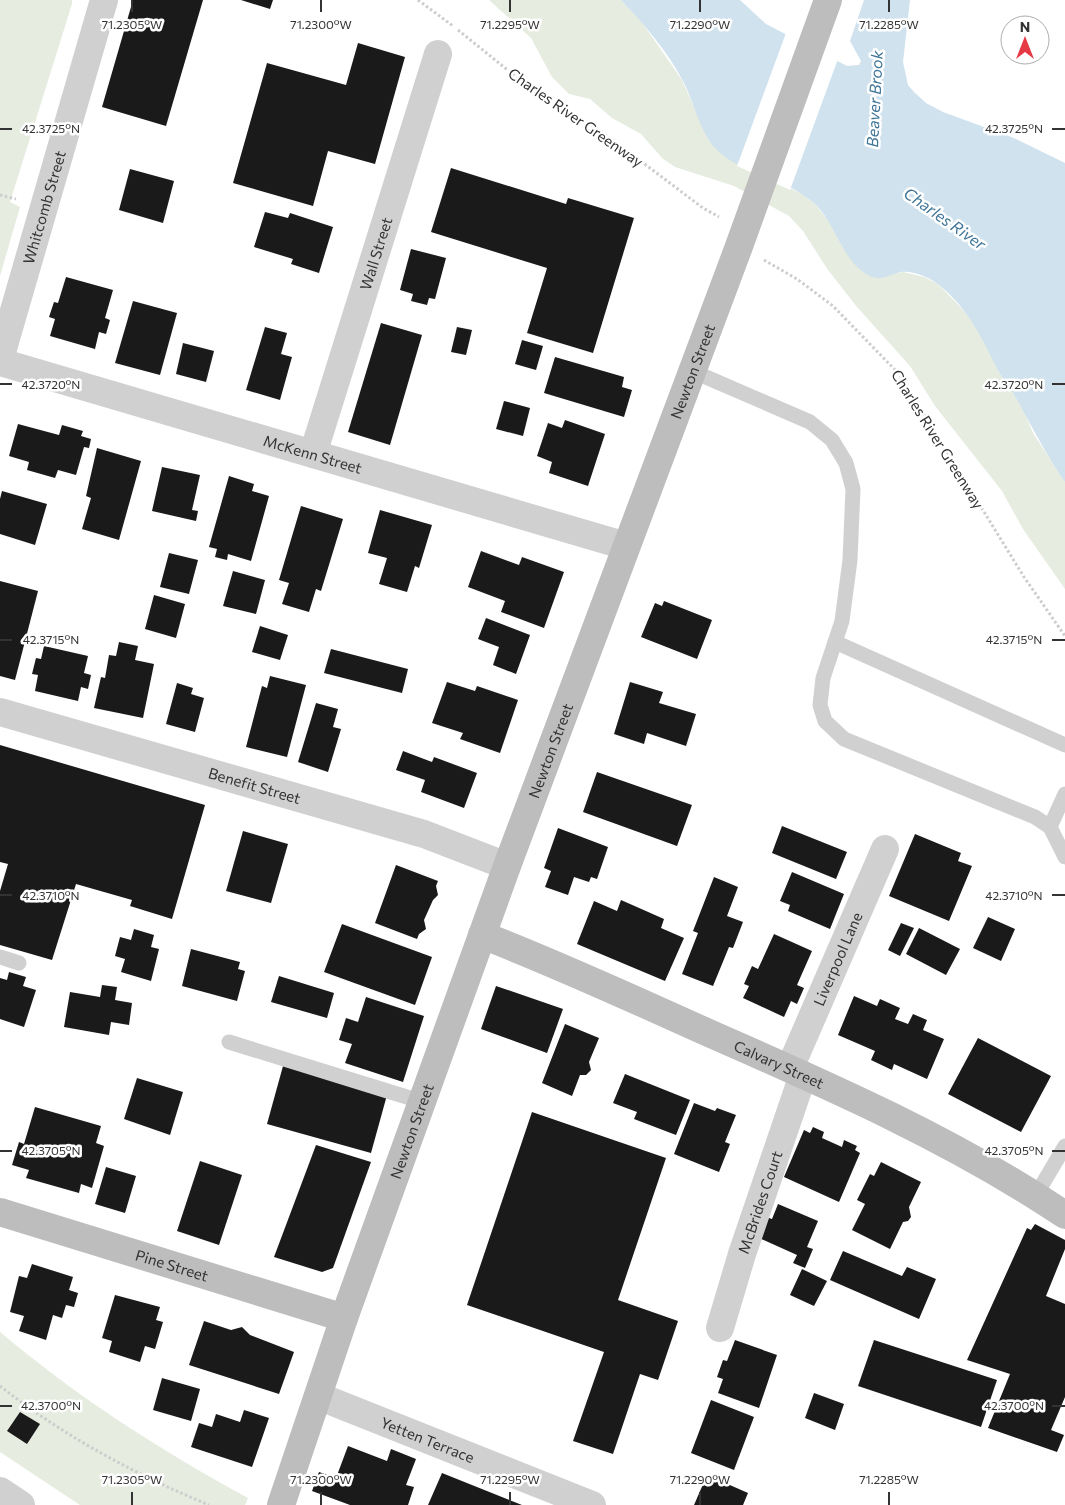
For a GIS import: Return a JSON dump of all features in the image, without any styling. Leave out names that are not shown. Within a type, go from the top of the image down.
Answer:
[{"type":"main road","name":"Newton Street","points":[[281,1505],[344,1318],[506,866],[692,371],[737,219],[819,29],[828,0]]},
{"type":"main road","name":"Calvary Street","points":[[482,935],[539,958],[796,1072],[950,1146],[1036,1195],[1065,1215]]},
{"type":"main road","name":"Pine Street","points":[[0,1212],[344,1318]]},
{"type":"street","name":"Whitcomb Street","points":[[0,360],[104,0]]},
{"type":"street","name":"Wall Street","points":[[313,454],[438,54]]},
{"type":"street","name":"McKenn Street","points":[[0,360],[626,546]]},
{"type":"street","name":"Benefit Street","points":[[0,712],[440,839],[506,866]]},
{"type":"street","name":"Liverpool Lane","points":[[796,1072],[885,849]]},
{"type":"street","name":"McBrides Court","points":[[720,1328],[796,1072]]},
{"type":"street","name":"Yetten Terrace","points":[[318,1396],[592,1505]]},
{"type":"street","points":[[0,1491],[21,1505]]},
{"type":"lane","points":[[692,371],[810,422],[832,440],[843,457],[853,489],[850,560],[842,621],[823,678],[820,705],[825,721],[844,740],[1035,817],[1050,827],[1065,857]]},
{"type":"lane","points":[[834,642],[1065,745]]},
{"type":"lane","points":[[1050,827],[1065,794]]},
{"type":"lane","points":[[0,957],[19,963]]},
{"type":"lane","points":[[229,1042],[423,1102]]},
{"type":"lane","points":[[1036,1195],[1065,1146]]},
{"type":"path","name":"Charles River Greenway","points":[[418,0],[520,80],[602,132],[703,208],[737,219]]},
{"type":"path","name":"Charles River Greenway","points":[[758,263],[760,258],[817,292],[900,375],[1024,577],[1065,636]]},
{"type":"path","points":[[0,1386],[24,1405],[80,1439],[158,1482],[209,1505]]},
{"type":"shaded area","points":[[0,0],[72,0],[72,4],[10,202],[20,207],[0,276]]},
{"type":"shaded area","points":[[489,0],[621,0],[641,21],[682,80],[708,139],[738,164],[804,195],[815,204],[830,223],[843,248],[894,274],[903,272],[924,277],[938,284],[972,319],[999,372],[1021,405],[1033,433],[1065,482],[1065,589],[1023,529],[1002,491],[935,406],[910,366],[857,307],[828,270],[803,231],[789,216],[734,186],[675,167],[662,158],[641,134],[612,118],[590,99],[569,94],[552,77],[531,38]]},
{"type":"shaded area","points":[[0,1332],[59,1379],[151,1442],[248,1498],[245,1505],[80,1505],[0,1452]]},
{"type":"water","points":[[621,0],[740,0],[766,24],[847,66],[859,65],[861,61],[850,41],[864,0],[910,0],[903,62],[908,85],[914,92],[926,103],[943,112],[1014,138],[1065,163],[1065,482],[999,372],[974,325],[959,304],[939,285],[921,275],[901,272],[882,278],[875,278],[862,271],[847,254],[829,222],[815,204],[792,188],[739,165],[716,149],[706,135],[687,89],[670,59]]},
{"type":"pier","points":[[786,33],[838,59],[790,190],[737,166]]},
{"type":"building","points":[[133,0],[203,0],[166,126],[102,107]]},
{"type":"building","points":[[241,0],[273,0],[270,9]]},
{"type":"building","points":[[358,43],[405,57],[375,164],[328,151],[313,206],[233,183],[267,63],[346,85]]},
{"type":"building","points":[[451,168],[566,204],[568,198],[634,218],[593,353],[527,333],[547,268],[431,232]]},
{"type":"building","points":[[130,169],[174,181],[163,223],[119,210]]},
{"type":"building","points":[[265,212],[288,218],[290,213],[333,227],[319,273],[291,264],[293,259],[254,247]]},
{"type":"building","points":[[411,249],[446,258],[435,299],[429,298],[427,305],[411,301],[413,294],[400,290]]},
{"type":"building","points":[[66,277],[113,290],[105,318],[110,320],[106,334],[99,332],[95,349],[50,336],[55,319],[49,317],[54,302],[58,303]]},
{"type":"building","points":[[133,301],[177,313],[160,375],[115,363]]},
{"type":"building","points":[[381,323],[422,335],[390,445],[348,432]]},
{"type":"building","points":[[265,327],[287,333],[281,354],[292,357],[280,400],[246,390]]},
{"type":"building","points":[[457,327],[472,330],[466,355],[451,352]]},
{"type":"building","points":[[522,340],[543,346],[536,370],[515,364]]},
{"type":"building","points":[[183,343],[214,351],[206,382],[176,374]]},
{"type":"building","points":[[555,357],[624,377],[622,387],[632,390],[624,417],[544,393]]},
{"type":"building","points":[[504,401],[530,408],[523,436],[496,429]]},
{"type":"building","points":[[565,420],[605,434],[588,486],[549,473],[552,462],[537,456],[548,423],[562,428]]},
{"type":"building","points":[[18,424],[59,435],[62,425],[83,431],[81,436],[91,439],[89,448],[84,447],[76,475],[58,470],[55,478],[27,470],[29,462],[9,456]]},
{"type":"building","points":[[97,448],[141,461],[119,540],[82,529],[91,498],[86,496]]},
{"type":"building","points":[[162,467],[200,475],[192,510],[198,511],[196,521],[152,511]]},
{"type":"building","points":[[229,476],[254,484],[252,491],[269,496],[251,561],[228,554],[227,560],[215,557],[217,549],[209,547]]},
{"type":"building","points":[[2,491],[47,504],[35,545],[0,534],[0,499]]},
{"type":"building","points":[[301,506],[343,519],[321,591],[316,589],[309,612],[282,604],[289,583],[279,580]]},
{"type":"building","points":[[380,510],[432,525],[419,568],[415,566],[407,592],[379,584],[387,558],[368,553]]},
{"type":"building","points":[[481,551],[519,565],[522,557],[564,572],[544,628],[501,612],[505,601],[468,587]]},
{"type":"building","points":[[169,553],[198,560],[189,594],[160,587]]},
{"type":"building","points":[[233,571],[265,580],[256,614],[223,606]]},
{"type":"building","points":[[0,581],[38,591],[15,680],[0,676]]},
{"type":"building","points":[[154,595],[185,604],[176,638],[145,629]]},
{"type":"building","points":[[664,601],[712,620],[697,659],[641,637],[655,603],[662,606]]},
{"type":"building","points":[[486,618],[530,635],[516,674],[493,665],[499,647],[478,639]]},
{"type":"building","points":[[260,626],[288,635],[280,660],[252,652]]},
{"type":"building","points":[[119,642],[138,646],[135,660],[154,664],[143,718],[94,708],[101,677],[105,678],[109,655],[116,656]]},
{"type":"building","points":[[44,646],[88,656],[84,673],[91,675],[88,689],[81,687],[78,701],[35,691],[38,675],[32,674],[36,658],[41,659]]},
{"type":"building","points":[[331,649],[408,669],[402,693],[324,673]]},
{"type":"building","points":[[270,676],[306,685],[287,757],[246,747],[262,686],[267,688]]},
{"type":"building","points":[[447,682],[475,691],[477,686],[518,700],[500,753],[460,739],[463,733],[432,723]]},
{"type":"building","points":[[630,682],[663,692],[659,703],[696,714],[686,746],[647,733],[644,744],[614,734]]},
{"type":"building","points":[[177,683],[193,688],[191,694],[204,698],[195,732],[166,724]]},
{"type":"building","points":[[316,703],[338,709],[333,727],[341,729],[328,772],[298,762]]},
{"type":"building","points":[[0,745],[205,805],[172,919],[130,906],[132,900],[76,884],[52,960],[0,945],[0,891],[8,864],[0,862]]},
{"type":"building","points":[[403,751],[432,762],[434,757],[477,773],[464,808],[421,792],[425,780],[396,770]]},
{"type":"building","points":[[597,772],[692,805],[677,846],[583,812]]},
{"type":"building","points":[[782,826],[847,852],[836,879],[772,853]]},
{"type":"building","points":[[558,828],[608,847],[597,879],[591,877],[589,882],[574,877],[568,895],[545,887],[551,871],[544,868]]},
{"type":"building","points":[[243,831],[288,844],[271,903],[226,891]]},
{"type":"building","points":[[915,834],[961,853],[958,861],[972,866],[949,921],[889,896]]},
{"type":"building","points":[[396,865],[438,881],[436,886],[438,895],[433,900],[424,920],[426,929],[419,934],[417,939],[375,923]]},
{"type":"building","points":[[792,872],[844,894],[830,929],[788,911],[790,905],[780,901]]},
{"type":"building","points":[[714,877],[738,887],[727,916],[743,922],[733,948],[729,947],[713,986],[682,974],[698,933],[693,931]]},
{"type":"building","points":[[621,900],[664,919],[661,928],[684,938],[665,981],[577,944],[594,901],[617,911]]},
{"type":"building","points":[[988,917],[1015,929],[1001,961],[973,948]]},
{"type":"building","points":[[901,923],[914,928],[900,956],[888,950]]},
{"type":"building","points":[[342,924],[432,957],[415,1005],[324,972]]},
{"type":"building","points":[[919,928],[960,949],[946,975],[906,954]]},
{"type":"building","points":[[134,929],[154,935],[151,947],[159,949],[151,981],[121,972],[125,959],[115,956],[120,937],[131,940]]},
{"type":"building","points":[[774,934],[812,951],[797,985],[804,988],[797,1004],[791,1001],[784,1017],[743,998],[749,986],[744,984],[752,966],[758,969]]},
{"type":"building","points":[[191,949],[240,962],[238,969],[245,971],[237,1001],[182,986]]},
{"type":"building","points":[[9,972],[26,977],[23,986],[36,990],[24,1027],[0,1019],[0,978],[7,980]]},
{"type":"building","points":[[279,976],[334,993],[327,1018],[271,1002]]},
{"type":"building","points":[[102,985],[117,987],[115,1000],[132,1003],[129,1025],[111,1022],[109,1035],[64,1027],[70,992],[100,997]]},
{"type":"building","points":[[496,986],[563,1009],[547,1053],[481,1029]]},
{"type":"building","points":[[854,996],[877,1006],[880,999],[900,1008],[895,1019],[908,1024],[913,1014],[927,1020],[923,1030],[944,1039],[927,1079],[894,1064],[892,1070],[871,1060],[875,1051],[838,1035]]},
{"type":"building","points":[[366,997],[424,1016],[403,1082],[345,1063],[352,1044],[339,1040],[346,1018],[358,1022]]},
{"type":"building","points":[[565,1024],[599,1038],[589,1062],[591,1070],[586,1075],[580,1075],[572,1096],[542,1083]]},
{"type":"building","points":[[978,1038],[1051,1076],[1021,1132],[948,1094]]},
{"type":"building","points":[[283,1066],[387,1095],[371,1153],[267,1124]]},
{"type":"building","points":[[625,1074],[690,1100],[676,1135],[634,1119],[637,1112],[613,1103]]},
{"type":"building","points":[[137,1078],[183,1092],[170,1135],[124,1119]]},
{"type":"building","points":[[694,1103],[715,1111],[717,1108],[736,1115],[725,1142],[730,1144],[719,1172],[674,1154]]},
{"type":"building","points":[[35,1107],[101,1126],[96,1143],[104,1146],[92,1188],[81,1184],[79,1193],[26,1178],[29,1170],[12,1165],[19,1142],[24,1144]]},
{"type":"building","points":[[532,1112],[666,1158],[618,1300],[678,1321],[658,1380],[640,1374],[613,1454],[573,1441],[604,1352],[467,1305]]},
{"type":"building","points":[[813,1127],[824,1132],[822,1138],[842,1147],[844,1140],[857,1146],[855,1150],[860,1153],[839,1202],[784,1177],[804,1130],[810,1133]]},
{"type":"building","points":[[316,1145],[371,1162],[333,1268],[322,1272],[274,1257]]},
{"type":"building","points":[[200,1161],[242,1175],[219,1245],[177,1231]]},
{"type":"building","points":[[881,1162],[921,1182],[909,1207],[911,1217],[908,1221],[903,1222],[890,1249],[852,1230],[865,1204],[857,1200],[870,1174],[874,1176]]},
{"type":"building","points":[[106,1167],[136,1176],[125,1213],[95,1204]]},
{"type":"building","points":[[778,1204],[818,1221],[807,1247],[813,1249],[805,1268],[793,1263],[797,1255],[757,1237],[766,1217],[772,1219]]},
{"type":"building","points":[[1035,1224],[1065,1240],[1065,1249],[1046,1296],[1065,1304],[1065,1397],[1051,1430],[1064,1435],[1057,1452],[988,1428],[1010,1374],[967,1360],[1027,1228],[1031,1230]]},
{"type":"building","points":[[843,1251],[902,1276],[907,1267],[936,1279],[919,1319],[830,1280]]},
{"type":"building","points":[[32,1264],[73,1277],[69,1290],[78,1293],[74,1307],[66,1305],[62,1318],[53,1315],[46,1340],[19,1331],[24,1316],[10,1312],[19,1276],[27,1278]]},
{"type":"building","points":[[802,1269],[827,1281],[814,1306],[790,1295]]},
{"type":"building","points":[[115,1295],[160,1307],[156,1320],[163,1322],[155,1349],[145,1346],[140,1362],[109,1352],[112,1341],[102,1338]]},
{"type":"building","points":[[204,1321],[231,1330],[242,1327],[250,1335],[294,1352],[279,1394],[189,1365]]},
{"type":"building","points":[[735,1340],[777,1355],[759,1408],[718,1393],[723,1379],[717,1377],[723,1360],[727,1361]]},
{"type":"building","points":[[874,1340],[997,1380],[981,1427],[858,1386]]},
{"type":"building","points":[[162,1378],[200,1389],[191,1421],[153,1410]]},
{"type":"building","points":[[814,1393],[844,1404],[835,1430],[805,1418]]},
{"type":"building","points":[[711,1400],[754,1417],[734,1470],[691,1453]]},
{"type":"building","points":[[244,1410],[269,1418],[252,1467],[191,1447],[199,1423],[212,1427],[216,1414],[240,1422]]},
{"type":"building","points":[[20,1412],[40,1424],[27,1444],[7,1431]]},
{"type":"building","points":[[348,1446],[387,1461],[391,1449],[416,1459],[406,1485],[414,1487],[408,1505],[350,1505],[312,1491],[319,1472],[336,1478]]},
{"type":"building","points":[[442,1473],[522,1505],[428,1505]]},
{"type":"building","points":[[707,1475],[748,1493],[743,1505],[694,1505]]},
{"type":"water label","name":"Beaver Brook","points":[[874,99]]},
{"type":"water label","name":"Charles River","points":[[945,218]]}]
